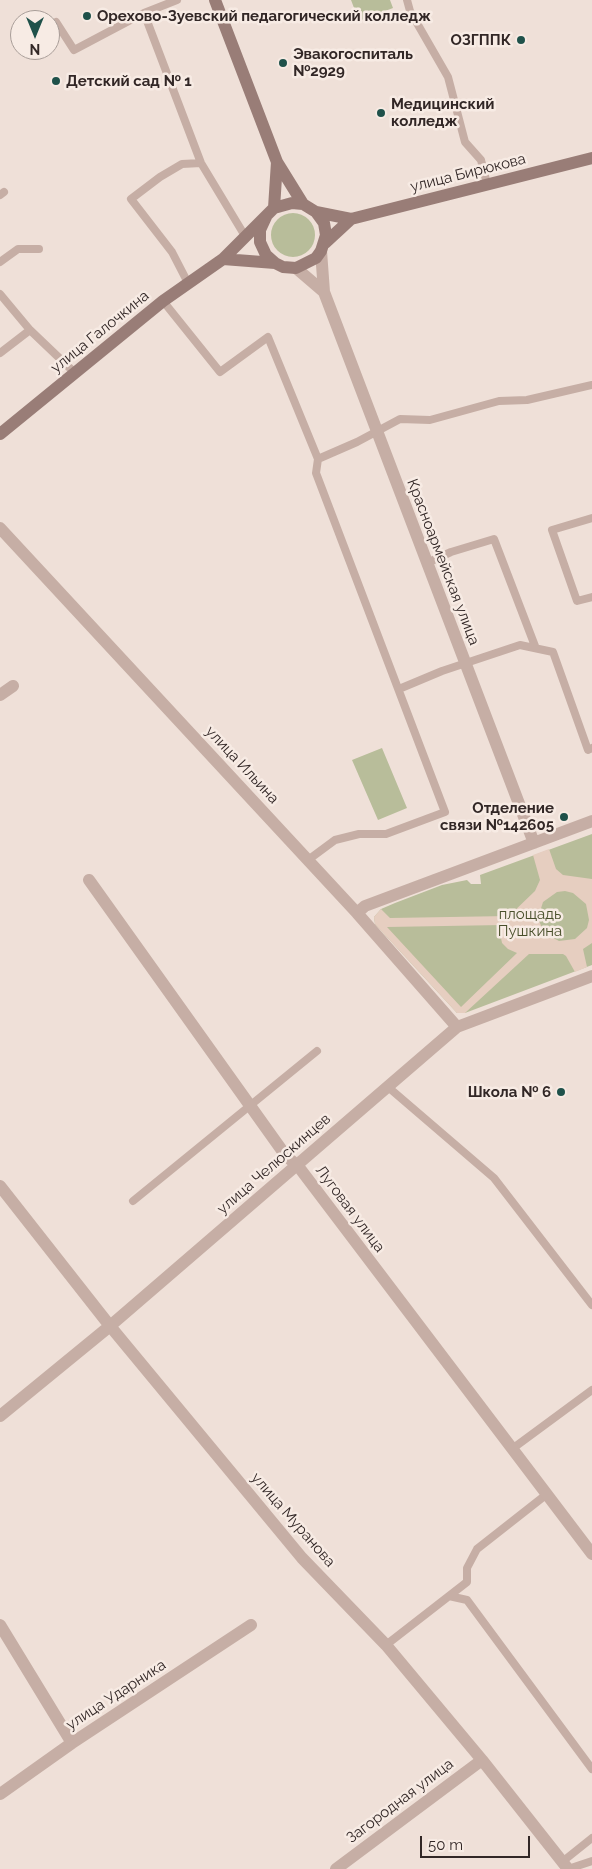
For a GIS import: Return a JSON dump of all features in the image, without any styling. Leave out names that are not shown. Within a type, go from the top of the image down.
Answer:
[{"type":"street","points":[[215,0],[277,162],[303,204]]},
{"type":"street","name":"улица Бирюкова","points":[[351,219],[592,158]]},
{"type":"street","points":[[277,162],[270,213],[260,230],[260,242],[266,255],[275,263],[283,267],[296,268],[316,258],[323,247],[351,219]]},
{"type":"street","points":[[270,213],[292,203],[303,204],[316,212],[351,219]]},
{"type":"street","points":[[316,212],[324,223],[324,292]]},
{"type":"street","name":"улица Галочкина","points":[[0,434],[163,301],[223,259],[244,236],[270,213]]},
{"type":"street","points":[[223,259],[275,263]]},
{"type":"street","points":[[296,268],[324,292]]},
{"type":"street","name":"Красноармейская улица","points":[[324,292],[534,843]]},
{"type":"street","name":"улица Ильина","points":[[0,528],[357,912],[457,1027]]},
{"type":"street","points":[[0,695],[13,686]]},
{"type":"street","points":[[357,912],[365,906],[592,821]]},
{"type":"street","name":"Луговая улица","points":[[88,880],[286,1156],[298,1166],[592,1554]]},
{"type":"street","name":"улица Челюскинцев","points":[[0,1416],[110,1326],[298,1166],[457,1027],[592,976]]},
{"type":"street","name":"улица Муранова","points":[[0,1186],[110,1326],[302,1558],[386,1645],[482,1760],[566,1866]]},
{"type":"street","points":[[0,1625],[72,1743]]},
{"type":"street","name":"улица Ударника","points":[[0,1794],[72,1743],[251,1625]]},
{"type":"street","name":"Загородная улица","points":[[336,1869],[482,1760]]},
{"type":"lane","points":[[60,28],[74,50],[144,13],[177,0]]},
{"type":"lane","points":[[407,0],[410,11],[448,78],[465,142],[481,160],[488,184]]},
{"type":"lane","points":[[144,13],[201,163],[244,236]]},
{"type":"lane","points":[[188,283],[172,252],[131,199],[160,177],[182,164],[201,163]]},
{"type":"lane","points":[[0,262],[18,249],[39,249]]},
{"type":"lane","points":[[0,294],[30,330],[56,352],[75,373]]},
{"type":"lane","points":[[163,301],[220,372],[268,337],[318,459],[316,472],[445,812],[386,834],[359,834],[335,840],[308,860]]},
{"type":"lane","points":[[0,353],[30,330]]},
{"type":"lane","points":[[318,459],[400,419],[430,420],[499,401],[527,400],[592,385]]},
{"type":"lane","points":[[592,518],[552,530],[577,601],[592,596]]},
{"type":"lane","points":[[426,563],[451,552],[494,539],[535,646]]},
{"type":"lane","points":[[399,689],[520,645],[535,646],[553,652],[588,750],[592,748]]},
{"type":"lane","points":[[133,1201],[317,1051]]},
{"type":"lane","points":[[388,1087],[494,1178],[592,1305]]},
{"type":"lane","points":[[512,1449],[592,1390]]},
{"type":"lane","points":[[386,1645],[466,1582],[467,1568],[477,1549],[547,1494]]},
{"type":"lane","points":[[449,1596],[466,1600],[592,1769]]},
{"type":"lane","points":[[566,1866],[592,1838]]},
{"type":"lane","points":[[566,1866],[592,1861]]},
{"type":"green space","points":[[351,0],[390,0],[393,8],[359,21]]},
{"type":"green space","points":[[297,213],[309,219],[314,226],[314,244],[309,251],[302,256],[289,257],[281,254],[274,247],[271,231],[274,223],[281,216]]},
{"type":"green space","points":[[382,748],[407,808],[378,820],[352,760]]},
{"type":"green space","name":"площадь Пушкина","points":[[592,834],[592,965],[465,1013],[457,1013],[375,924],[374,917],[381,909],[395,903],[442,885],[467,880],[471,884],[481,884],[480,875]]},
{"type":"shaded area","points":[[549,849],[556,869],[563,875],[592,879],[592,943],[583,949],[587,967],[575,972],[563,954],[529,954],[465,1013],[457,1013],[375,924],[374,917],[381,909],[390,918],[509,916],[535,891],[540,880],[533,855]],"holes":[[[557,892],[573,893],[586,904],[589,920],[587,928],[575,939],[559,941],[544,933],[538,918],[543,902]],[[502,925],[500,933],[502,943],[508,949],[517,953],[461,1007],[387,927]]]},
{"type":"place","name":"Орехово-Зуевский педагогический колледж","points":[[87,16]]},
{"type":"place","name":"ОЗГППК","points":[[521,40]]},
{"type":"place","name":"Эвакогоспиталь №2929","points":[[283,63]]},
{"type":"place","name":"Детский сад № 1","points":[[56,81]]},
{"type":"place","name":"Медицинский колледж","points":[[381,113]]},
{"type":"place","name":"Отделение связи №142605","points":[[564,817]]},
{"type":"place","name":"Школа № 6","points":[[561,1092]]}]
